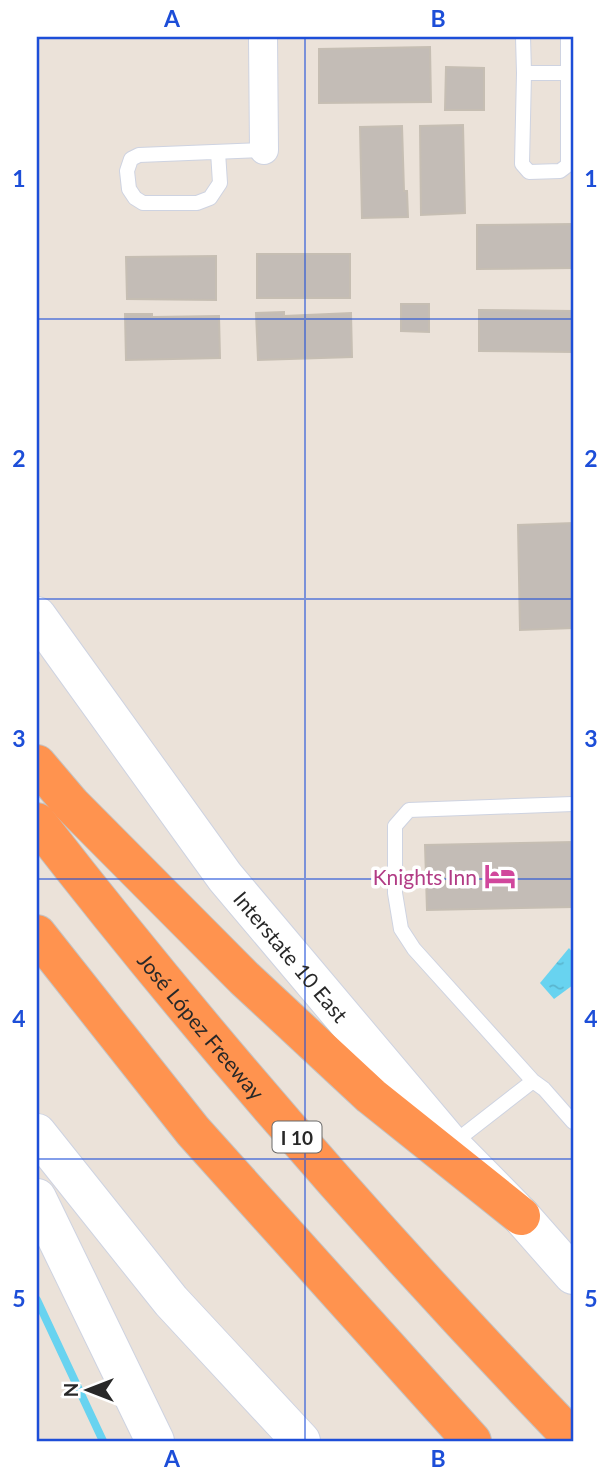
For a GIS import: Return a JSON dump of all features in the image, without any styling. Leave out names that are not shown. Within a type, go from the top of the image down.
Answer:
[{"type":"highway","points":[[37,764],[71,804],[244,978],[371,1096],[521,1216]]},
{"type":"highway","name":"José López Freeway","points":[[37,822],[101,904],[332,1179],[573,1439]]},
{"type":"highway","points":[[37,934],[192,1131],[472,1441]]},
{"type":"main road","name":"Interstate 10 East","points":[[37,617],[226,877],[451,1145],[521,1216],[573,1275]]},
{"type":"main road","points":[[37,1133],[172,1301],[301,1441]]},
{"type":"main road","points":[[37,1198],[155,1441]]},
{"type":"street","points":[[263,37],[264,150]]},
{"type":"lane","points":[[523,37],[522,164],[528,172],[560,171],[568,165],[571,73],[568,37]]},
{"type":"lane","points":[[524,73],[571,73]]},
{"type":"lane","points":[[218,152],[220,183],[210,198],[197,203],[144,203],[135,198],[130,189],[127,171],[131,159],[139,155],[264,150]]},
{"type":"lane","points":[[573,804],[409,810],[395,826],[395,893],[401,929],[414,949],[573,1122]]},
{"type":"lane","points":[[451,1145],[533,1081]]},
{"type":"water","points":[[569,948],[573,953],[573,985],[554,999],[540,983]]},
{"type":"building","points":[[430,47],[431,102],[319,103],[319,49]]},
{"type":"building","points":[[446,67],[484,68],[484,110],[445,110]]},
{"type":"building","points":[[463,125],[465,213],[421,215],[420,126]]},
{"type":"building","points":[[402,126],[404,191],[407,191],[408,217],[362,218],[360,127]]},
{"type":"building","points":[[573,224],[573,268],[477,269],[477,225]]},
{"type":"building","points":[[257,254],[350,254],[350,298],[257,298]]},
{"type":"building","points":[[216,256],[216,300],[127,299],[126,257]]},
{"type":"building","points":[[401,304],[429,304],[429,332],[401,331]]},
{"type":"building","points":[[479,310],[573,311],[573,352],[479,351]]},
{"type":"building","points":[[284,312],[284,316],[351,313],[352,357],[258,360],[256,313]]},
{"type":"building","points":[[125,314],[152,314],[152,317],[219,316],[220,358],[126,360]]},
{"type":"building","points":[[573,523],[573,628],[520,630],[518,525]]},
{"type":"building","name":"Knights Inn","points":[[573,842],[573,907],[427,910],[425,845]]},
{"type":"waterway","points":[[37,1300],[103,1441]]},
{"type":"place","name":"Knights Inn","points":[[500,876]]}]
